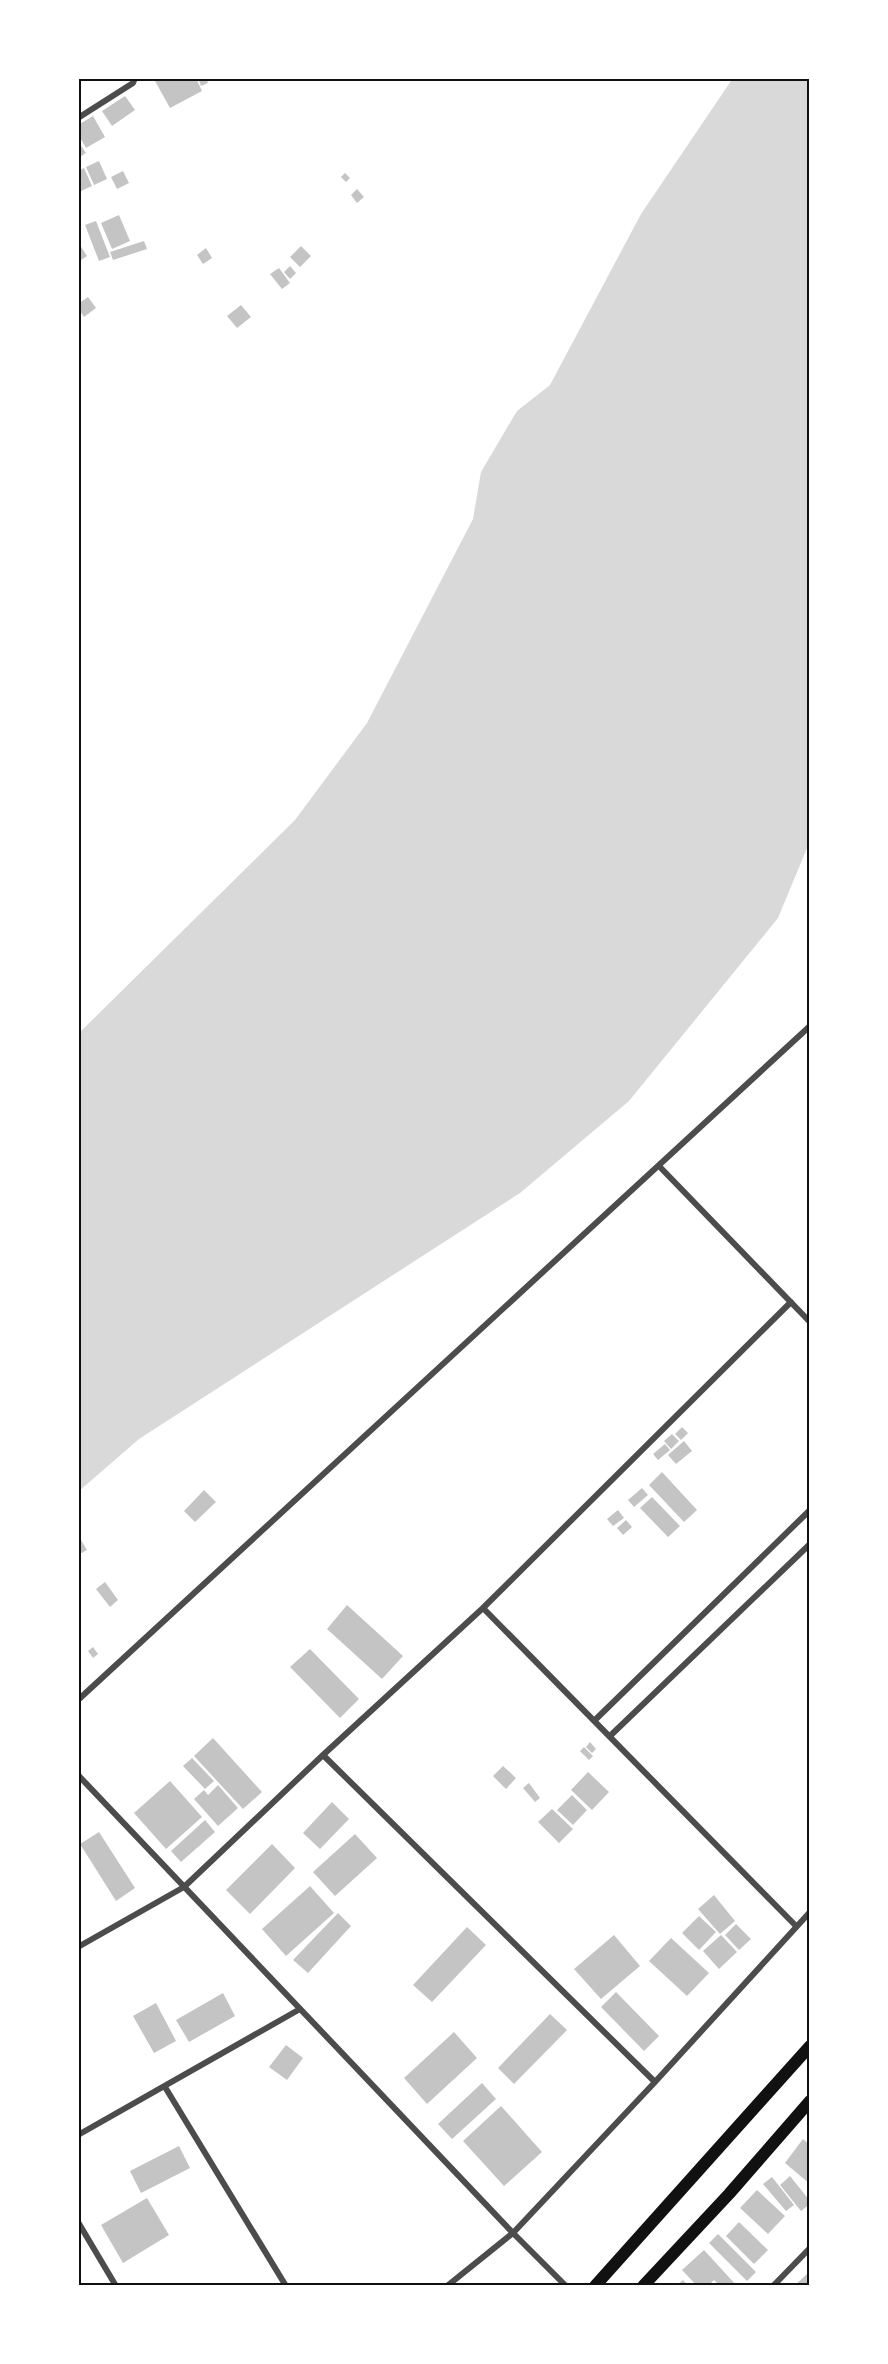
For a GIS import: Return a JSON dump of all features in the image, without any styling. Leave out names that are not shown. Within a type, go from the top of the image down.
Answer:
[{"type":"main road","points":[[595,2286],[810,2046]]},
{"type":"main road","points":[[643,2286],[729,2194],[810,2101]]},
{"type":"street","points":[[78,118],[133,82],[135,78]]},
{"type":"street","points":[[78,1700],[810,1026]]},
{"type":"street","points":[[659,1166],[810,1322]]},
{"type":"street","points":[[78,1947],[184,1887],[483,1608],[791,1302]]},
{"type":"street","points":[[594,1721],[810,1510]]},
{"type":"street","points":[[610,1736],[810,1544]]},
{"type":"street","points":[[483,1608],[796,1926]]},
{"type":"street","points":[[323,1755],[656,2082]]},
{"type":"street","points":[[78,1775],[566,2286]]},
{"type":"street","points":[[447,2286],[513,2233],[656,2082],[810,1912]]},
{"type":"street","points":[[78,2135],[300,2009]]},
{"type":"street","points":[[165,2087],[286,2286]]},
{"type":"street","points":[[78,2222],[116,2286]]},
{"type":"street","points":[[773,2286],[810,2248]]},
{"type":"shaded area","points":[[733,78],[810,78],[810,841],[778,918],[629,1101],[520,1193],[139,1439],[78,1492],[78,1034],[295,820],[367,723],[473,519],[481,472],[517,411],[550,385],[641,214]]},
{"type":"building","points":[[161,78],[196,78],[202,91],[170,108],[155,81]]},
{"type":"building","points":[[198,78],[206,78],[208,83],[201,86]]},
{"type":"building","points":[[125,96],[135,110],[112,126],[102,111]]},
{"type":"building","points":[[93,116],[105,137],[86,148],[78,134],[78,125]]},
{"type":"building","points":[[78,144],[86,153],[78,158]]},
{"type":"building","points":[[99,161],[107,179],[94,185],[86,167]]},
{"type":"building","points":[[84,168],[92,186],[79,192],[78,171]]},
{"type":"building","points":[[123,171],[129,183],[117,189],[111,177]]},
{"type":"building","points":[[345,173],[350,178],[346,182],[341,177]]},
{"type":"building","points":[[357,189],[364,197],[357,203],[351,195]]},
{"type":"building","points":[[119,215],[130,241],[112,249],[101,223]]},
{"type":"building","points":[[96,221],[110,257],[99,261],[85,225]]},
{"type":"building","points":[[144,241],[147,249],[113,260],[110,252]]},
{"type":"building","points":[[78,242],[87,256],[78,262]]},
{"type":"building","points":[[301,246],[311,256],[300,267],[290,257]]},
{"type":"building","points":[[206,248],[212,258],[203,264],[197,255]]},
{"type":"building","points":[[290,266],[296,273],[290,279],[284,272]]},
{"type":"building","points":[[279,268],[290,283],[282,289],[270,274]]},
{"type":"building","points":[[88,297],[96,308],[84,317],[78,304]]},
{"type":"building","points":[[241,305],[251,317],[237,328],[227,316]]},
{"type":"building","points":[[682,1427],[688,1433],[681,1440],[675,1434]]},
{"type":"building","points":[[672,1434],[679,1441],[671,1449],[664,1441]]},
{"type":"building","points":[[684,1441],[692,1451],[676,1464],[668,1455]]},
{"type":"building","points":[[665,1444],[670,1450],[658,1460],[653,1454]]},
{"type":"building","points":[[662,1472],[697,1510],[684,1522],[649,1485]]},
{"type":"building","points":[[642,1488],[648,1495],[634,1507],[628,1500]]},
{"type":"building","points":[[204,1490],[216,1502],[195,1522],[184,1511]]},
{"type":"building","points":[[652,1497],[680,1526],[668,1537],[640,1508]]},
{"type":"building","points":[[618,1510],[624,1518],[613,1526],[607,1519]]},
{"type":"building","points":[[626,1520],[632,1527],[623,1535],[617,1528]]},
{"type":"building","points":[[81,1540],[87,1550],[78,1555],[78,1542]]},
{"type":"building","points":[[105,1582],[118,1600],[110,1607],[96,1589]]},
{"type":"building","points":[[347,1605],[403,1656],[382,1679],[327,1629]]},
{"type":"building","points":[[93,1647],[98,1654],[93,1658],[88,1651]]},
{"type":"building","points":[[310,1649],[359,1699],[340,1718],[290,1667]]},
{"type":"building","points":[[213,1738],[262,1792],[243,1809],[194,1756]]},
{"type":"building","points":[[590,1742],[596,1749],[592,1753],[586,1747]]},
{"type":"building","points":[[584,1747],[593,1756],[589,1760],[580,1751]]},
{"type":"building","points":[[192,1758],[214,1781],[205,1789],[183,1766]]},
{"type":"building","points":[[503,1766],[516,1778],[506,1789],[493,1776]]},
{"type":"building","points":[[588,1772],[609,1792],[592,1810],[571,1790]]},
{"type":"building","points":[[170,1781],[202,1817],[166,1849],[134,1813]]},
{"type":"building","points":[[529,1783],[540,1798],[535,1802],[523,1788]]},
{"type":"building","points":[[218,1785],[238,1808],[218,1826],[194,1799],[204,1790],[208,1795]]},
{"type":"building","points":[[572,1795],[587,1810],[573,1825],[557,1810]]},
{"type":"building","points":[[332,1802],[349,1819],[320,1849],[303,1833]]},
{"type":"building","points":[[552,1809],[573,1829],[559,1843],[538,1822]]},
{"type":"building","points":[[205,1820],[215,1832],[181,1862],[171,1851]]},
{"type":"building","points":[[99,1832],[135,1888],[116,1901],[80,1844]]},
{"type":"building","points":[[355,1834],[377,1858],[335,1896],[313,1872]]},
{"type":"building","points":[[272,1844],[295,1868],[250,1914],[226,1890]]},
{"type":"building","points":[[310,1886],[334,1913],[286,1956],[262,1929]]},
{"type":"building","points":[[714,1895],[735,1921],[720,1934],[698,1909]]},
{"type":"building","points":[[338,1913],[351,1926],[308,1973],[293,1960]]},
{"type":"building","points":[[699,1916],[716,1932],[699,1950],[682,1933]]},
{"type":"building","points":[[736,1924],[751,1939],[739,1950],[725,1935]]},
{"type":"building","points":[[467,1927],[486,1945],[432,2002],[413,1985]]},
{"type":"building","points":[[614,1935],[640,1966],[601,1999],[574,1969]]},
{"type":"building","points":[[721,1935],[737,1952],[719,1969],[703,1951]]},
{"type":"building","points":[[671,1938],[709,1973],[687,1996],[649,1961]]},
{"type":"building","points":[[616,1992],[659,2036],[644,2051],[601,2007]]},
{"type":"building","points":[[223,1993],[235,2016],[189,2042],[176,2020]]},
{"type":"building","points":[[156,2003],[176,2041],[154,2053],[133,2016]]},
{"type":"building","points":[[550,2014],[567,2030],[514,2084],[498,2068]]},
{"type":"building","points":[[454,2032],[477,2058],[427,2104],[404,2078]]},
{"type":"building","points":[[286,2045],[303,2058],[287,2080],[269,2067]]},
{"type":"building","points":[[482,2083],[496,2099],[452,2139],[438,2124]]},
{"type":"building","points":[[501,2106],[542,2152],[504,2186],[463,2141]]},
{"type":"building","points":[[803,2139],[810,2145],[810,2184],[785,2163]]},
{"type":"building","points":[[179,2146],[190,2168],[141,2193],[130,2171]]},
{"type":"building","points":[[790,2176],[810,2201],[810,2204],[801,2211],[780,2185]]},
{"type":"building","points":[[772,2177],[794,2205],[786,2211],[763,2184]]},
{"type":"building","points":[[757,2190],[785,2216],[768,2234],[740,2208]]},
{"type":"building","points":[[147,2198],[169,2235],[123,2263],[101,2225]]},
{"type":"building","points":[[739,2222],[768,2250],[754,2264],[726,2236]]},
{"type":"building","points":[[718,2234],[756,2272],[747,2281],[709,2243]]},
{"type":"building","points":[[704,2250],[737,2286],[720,2286],[714,2280],[708,2286],[697,2286],[682,2270]]},
{"type":"building","points":[[807,2274],[810,2278],[810,2286],[794,2286]]},
{"type":"building","points":[[683,2280],[688,2286],[676,2286]]}]
